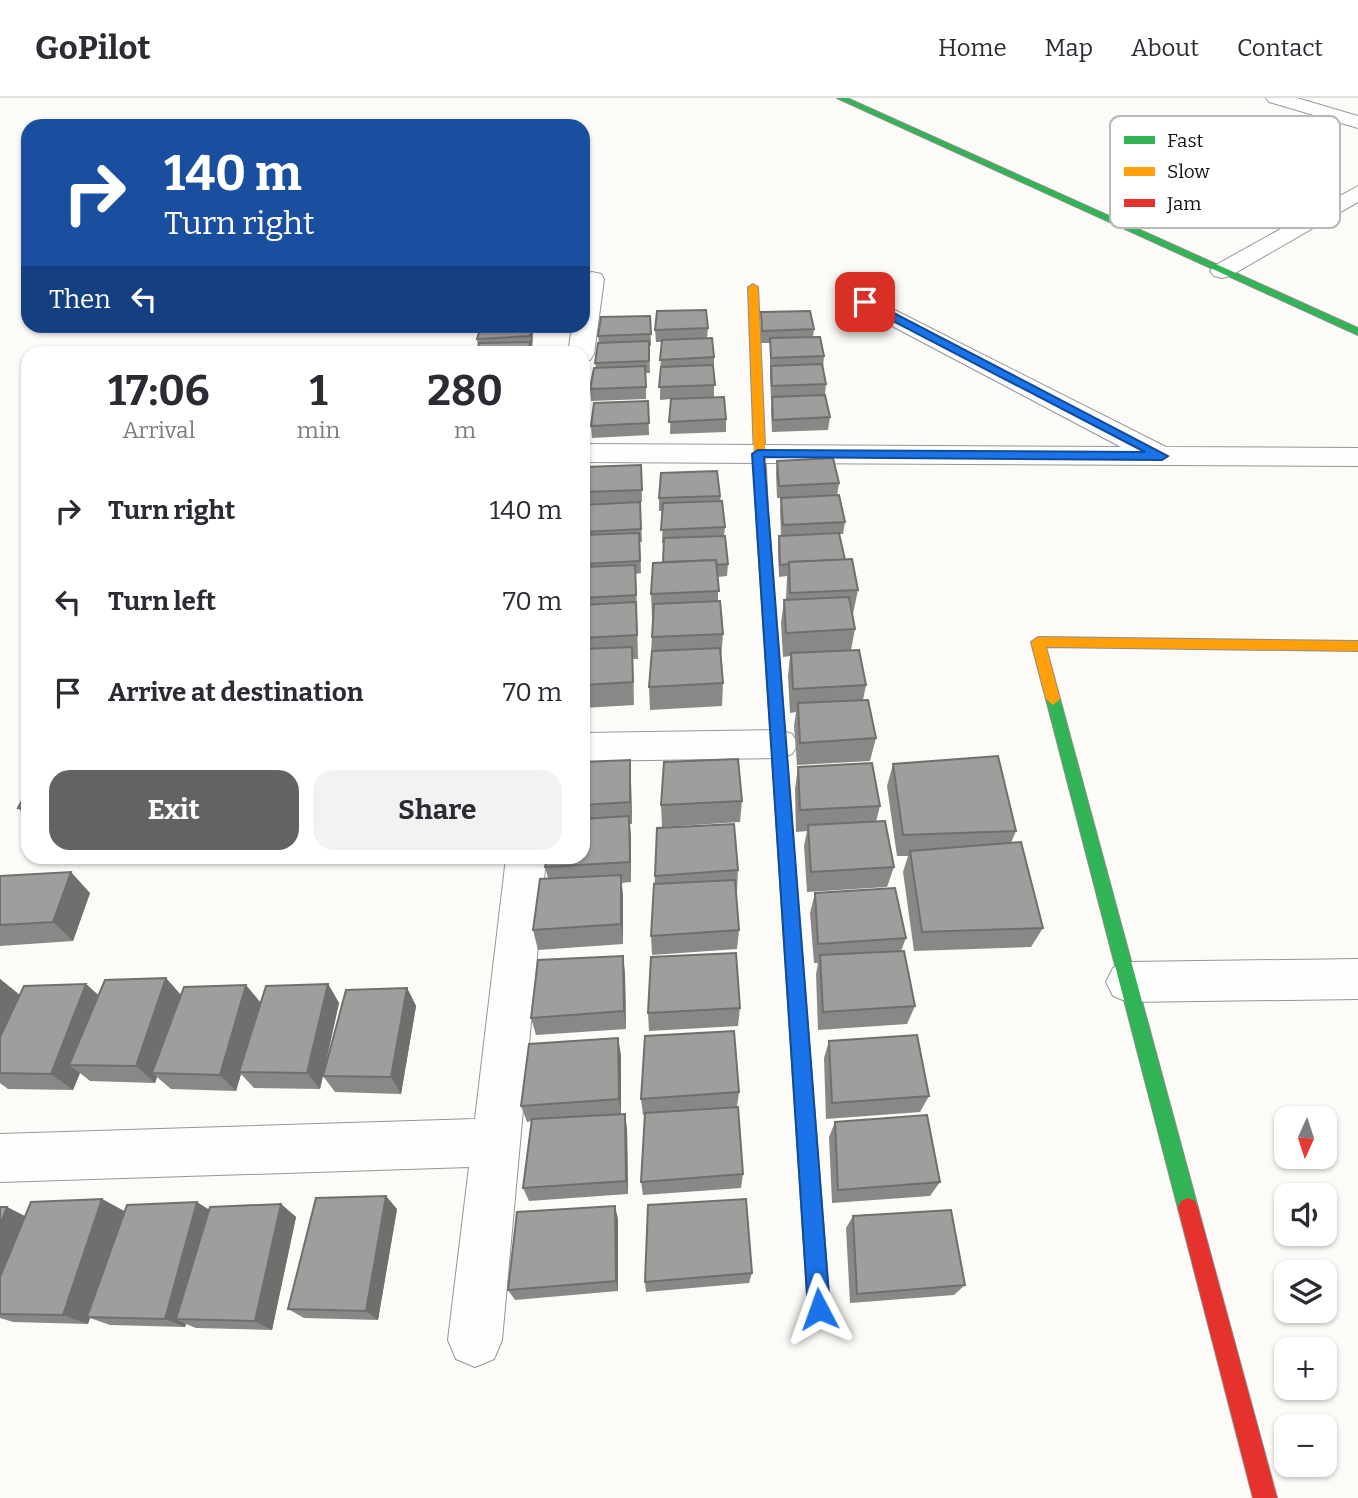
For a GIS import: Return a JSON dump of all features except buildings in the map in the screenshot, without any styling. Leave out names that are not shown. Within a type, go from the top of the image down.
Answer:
[{"type":"street","points":[[841,98],[1110,220]]},
{"type":"street","points":[[1276,98],[1338,116]]},
{"type":"street","points":[[1340,117],[1358,122]]},
{"type":"street","points":[[1340,203],[1358,193]]},
{"type":"street","points":[[1127,228],[1358,332]]},
{"type":"street","points":[[1222,271],[1297,228]]},
{"type":"street","points":[[590,294],[592,279]]},
{"type":"street","points":[[753,287],[758,454],[819,1309]]},
{"type":"street","points":[[865,302],[1162,456]]},
{"type":"street","points":[[590,453],[1358,457]]},
{"type":"street","points":[[1265,1498],[1038,642],[1358,646]]},
{"type":"street","points":[[590,747],[779,744]]},
{"type":"street","points":[[475,1339],[525,864]]},
{"type":"street","points":[[1128,982],[1358,979]]},
{"type":"street","points":[[0,1158],[496,1142]]},
{"type":"traffic: fast","points":[[841,98],[1110,220]]},
{"type":"traffic: fast","points":[[1128,228],[1358,332]]},
{"type":"traffic: fast","points":[[1053,699],[1188,1208]]},
{"type":"traffic: fast","points":[[787,863],[819,1309]]},
{"type":"traffic: slow","points":[[753,287],[762,513]]},
{"type":"traffic: slow","points":[[1053,699],[1038,642],[1358,646]]},
{"type":"traffic: jam","points":[[762,513],[787,863]]},
{"type":"traffic: jam","points":[[1188,1208],[1265,1498]]},
{"type":"route","points":[[819,1309],[758,454],[1162,456],[865,302]]}]
